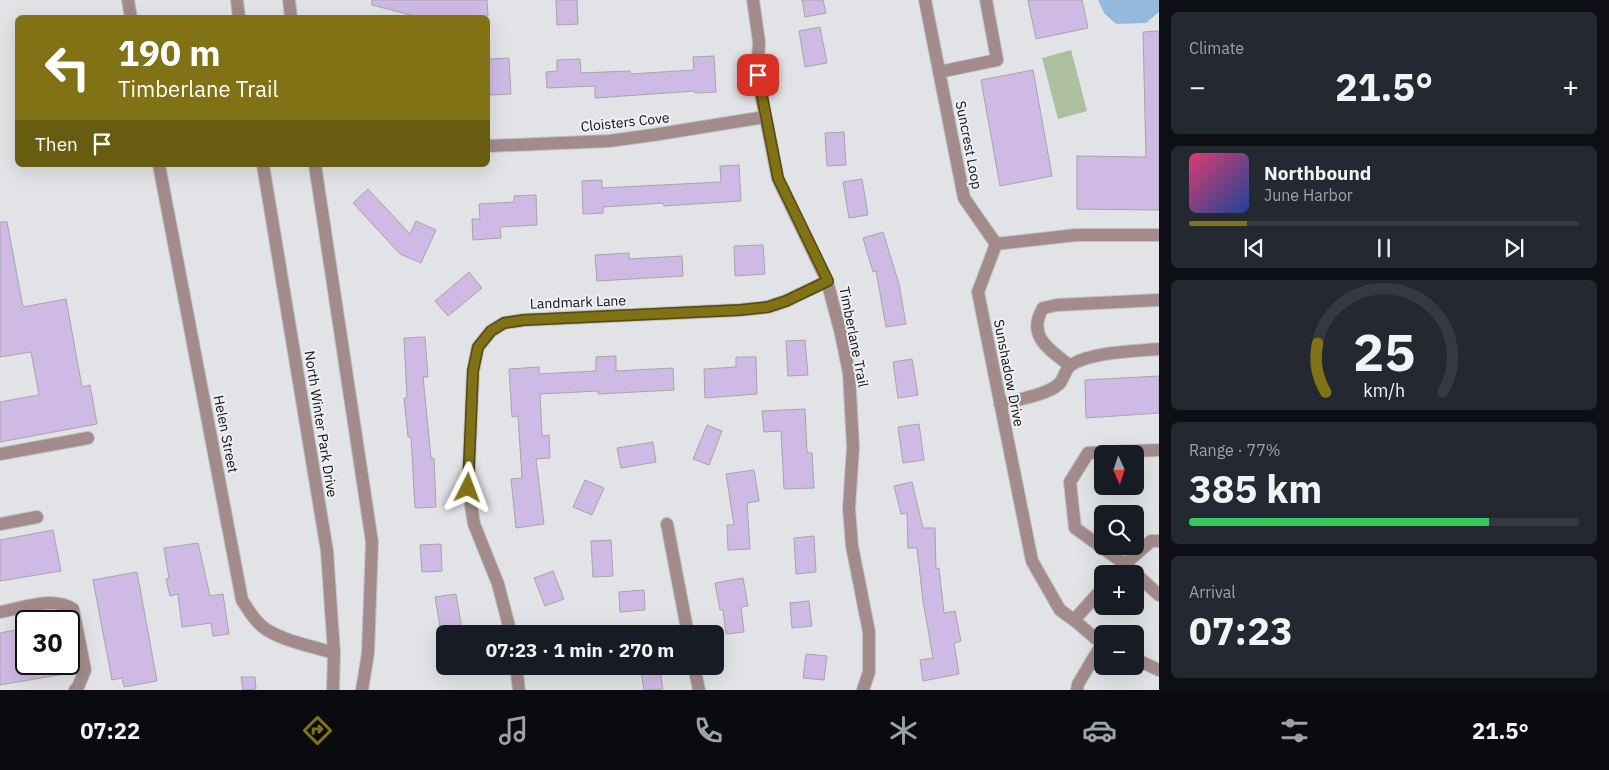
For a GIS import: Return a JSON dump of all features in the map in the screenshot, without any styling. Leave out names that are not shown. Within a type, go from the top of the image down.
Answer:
[{"type":"street","points":[[128,0],[130,15]]},
{"type":"street","points":[[236,0],[238,15]]},
{"type":"street","points":[[288,0],[291,15]]},
{"type":"street","name":"Timberlane Trail","points":[[753,0],[758,42],[758,75],[778,178],[828,281],[849,373],[853,448],[849,508],[852,546],[870,632],[869,672],[863,690]]},
{"type":"street","name":"Suncrest Loop","points":[[925,0],[964,198],[996,244]]},
{"type":"street","points":[[939,72],[998,60],[986,0]]},
{"type":"street","name":"Cloisters Cove","points":[[490,146],[609,141],[765,117]]},
{"type":"street","name":"Helen Street","points":[[159,167],[242,600],[254,619],[266,630],[295,642],[334,653]]},
{"type":"street","name":"North Winter Park Drive","points":[[263,167],[327,551],[334,653],[333,690]]},
{"type":"street","points":[[315,167],[372,542],[368,653],[362,690]]},
{"type":"street","points":[[996,244],[1076,235],[1159,235]]},
{"type":"street","name":"Sunshadow Drive","points":[[996,244],[978,292],[1032,561],[1060,610],[1094,637]]},
{"type":"street","name":"Landmark Lane","points":[[508,625],[498,584],[474,524],[468,488],[473,371],[478,347],[491,331],[504,323],[524,320],[740,310],[768,307],[786,301],[828,281]]},
{"type":"street","points":[[1069,366],[1045,346],[1040,338],[1037,330],[1038,316],[1042,308],[1056,305],[1159,300]]},
{"type":"street","points":[[1000,404],[1044,392],[1059,384],[1069,366],[1080,360],[1104,355],[1159,349]]},
{"type":"street","points":[[0,454],[88,438]]},
{"type":"street","points":[[1117,565],[1075,528],[1070,482],[1088,454],[1159,450]]},
{"type":"street","points":[[0,524],[37,517]]},
{"type":"street","points":[[667,524],[686,625]]},
{"type":"street","points":[[1125,565],[1151,541],[1159,541]]},
{"type":"street","points":[[1144,585],[1159,595]]},
{"type":"street","points":[[1074,620],[1094,598]]},
{"type":"street","points":[[0,612],[52,602],[64,604],[73,609],[85,670],[75,690]]},
{"type":"street","points":[[1076,690],[1094,657]]},
{"type":"street","points":[[1144,663],[1159,670]]},
{"type":"street","points":[[517,675],[519,690]]},
{"type":"street","points":[[696,675],[699,690]]},
{"type":"green space","points":[[1071,50],[1087,111],[1058,119],[1042,58]]},
{"type":"water","points":[[1098,0],[1159,0],[1159,12],[1146,23],[1116,24],[1104,13]]},
{"type":"building","points":[[372,0],[487,0],[488,15],[410,15],[372,5]]},
{"type":"building","points":[[556,0],[577,0],[578,24],[557,25]]},
{"type":"building","points":[[802,0],[823,0],[826,13],[805,17]]},
{"type":"building","points":[[1028,0],[1082,0],[1088,28],[1036,39]]},
{"type":"building","points":[[820,27],[827,63],[805,67],[799,31]]},
{"type":"building","points":[[1159,31],[1159,210],[1077,209],[1077,156],[1146,157],[1143,32]]},
{"type":"building","points":[[714,56],[716,92],[695,93],[695,91],[595,98],[595,86],[547,88],[546,72],[557,71],[557,60],[580,59],[581,73],[630,71],[630,74],[694,70],[693,57]]},
{"type":"building","points":[[509,58],[511,94],[490,95],[490,59]]},
{"type":"building","points":[[1033,70],[1052,176],[1000,186],[981,80]]},
{"type":"building","points":[[844,132],[846,165],[827,166],[825,133]]},
{"type":"building","points":[[739,165],[741,201],[664,206],[663,203],[603,207],[603,213],[583,214],[582,181],[602,180],[602,188],[721,182],[720,166]]},
{"type":"building","points":[[862,179],[868,215],[849,218],[843,182]]},
{"type":"building","points":[[368,189],[410,234],[416,221],[436,230],[421,263],[400,254],[353,203]]},
{"type":"building","points":[[536,195],[537,225],[500,227],[501,238],[473,240],[472,219],[480,219],[479,204],[514,202],[514,196]]},
{"type":"building","points":[[0,222],[7,222],[23,307],[66,299],[82,387],[90,385],[97,424],[0,442],[0,402],[39,395],[31,352],[0,357]]},
{"type":"building","points":[[883,232],[899,284],[906,324],[886,327],[876,271],[873,272],[863,238]]},
{"type":"building","points":[[763,245],[765,274],[735,276],[734,246]]},
{"type":"building","points":[[629,253],[629,259],[682,256],[683,276],[597,281],[595,255]]},
{"type":"building","points":[[469,272],[482,288],[448,316],[435,301]]},
{"type":"building","points":[[425,337],[428,377],[423,377],[431,458],[434,458],[436,507],[415,508],[411,437],[408,437],[404,398],[407,398],[404,338]]},
{"type":"building","points":[[805,340],[808,375],[788,376],[786,341]]},
{"type":"building","points":[[616,356],[616,371],[673,368],[674,390],[598,394],[598,391],[540,394],[542,436],[549,435],[550,458],[536,459],[544,524],[516,528],[511,479],[522,478],[518,416],[512,417],[509,369],[539,367],[539,374],[596,371],[596,357]]},
{"type":"building","points":[[736,357],[756,357],[757,394],[705,398],[704,369],[736,367]]},
{"type":"building","points":[[912,359],[918,395],[898,398],[893,362]]},
{"type":"building","points":[[1159,376],[1159,413],[1086,418],[1085,380]]},
{"type":"building","points":[[805,409],[807,453],[812,453],[814,488],[784,489],[781,431],[764,432],[762,411]]},
{"type":"building","points":[[919,424],[924,460],[903,463],[898,427]]},
{"type":"building","points":[[707,425],[722,431],[709,465],[693,459]]},
{"type":"building","points":[[653,442],[656,462],[621,468],[617,448]]},
{"type":"building","points":[[754,470],[759,501],[747,503],[750,549],[728,550],[727,525],[734,525],[726,474]]},
{"type":"building","points":[[585,480],[604,488],[592,515],[573,507]]},
{"type":"building","points":[[912,482],[923,528],[935,528],[936,569],[939,568],[944,613],[955,611],[961,641],[954,643],[959,674],[923,681],[920,660],[933,658],[923,601],[917,548],[908,548],[907,513],[901,514],[894,486]]},
{"type":"building","points":[[53,530],[61,571],[0,581],[0,540]]},
{"type":"building","points":[[814,536],[816,572],[796,574],[794,538]]},
{"type":"building","points":[[611,540],[613,576],[593,577],[591,541]]},
{"type":"building","points":[[198,543],[210,596],[223,594],[229,634],[213,636],[211,623],[182,627],[178,594],[170,596],[166,579],[169,578],[164,548]]},
{"type":"building","points":[[441,544],[442,571],[422,572],[420,545]]},
{"type":"building","points":[[553,571],[564,599],[545,606],[534,578]]},
{"type":"building","points":[[137,572],[157,681],[124,687],[122,678],[112,680],[93,580]]},
{"type":"building","points":[[743,578],[748,606],[741,607],[744,632],[726,634],[723,610],[720,610],[715,583]]},
{"type":"building","points":[[644,590],[645,610],[620,612],[619,592]]},
{"type":"building","points":[[456,594],[461,625],[440,625],[435,597]]},
{"type":"building","points":[[809,601],[812,626],[792,628],[790,603]]},
{"type":"building","points":[[15,630],[15,675],[58,675],[0,685],[0,633]]},
{"type":"building","points":[[806,654],[827,656],[824,680],[803,678]]},
{"type":"building","points":[[642,675],[661,675],[663,689],[644,690]]},
{"type":"building","points":[[241,677],[255,677],[256,689],[243,690]]},
{"type":"route","points":[[468,488],[473,371],[478,347],[491,331],[504,323],[524,320],[740,310],[768,307],[786,301],[828,281],[778,178],[758,75]]}]
